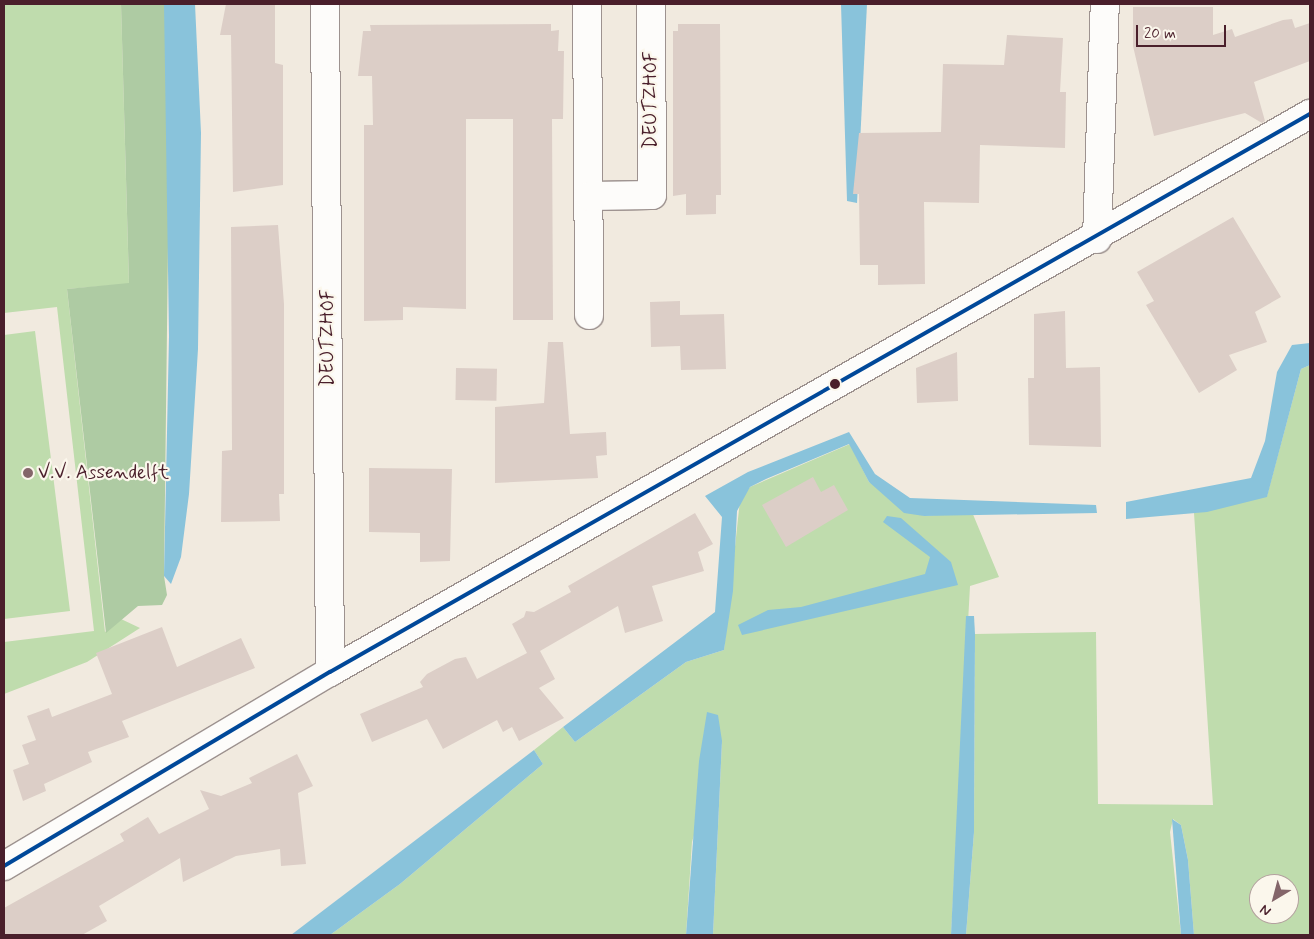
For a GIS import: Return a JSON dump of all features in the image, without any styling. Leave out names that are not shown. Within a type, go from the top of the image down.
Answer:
[{"type":"street","name":"DEUTZHOF","points":[[325,4],[330,672]]},
{"type":"street","points":[[587,4],[590,196],[589,316]]},
{"type":"street","name":"DEUTZHOF","points":[[590,196],[652,195],[651,4]]},
{"type":"street","points":[[1097,239],[1105,4]]},
{"type":"street","points":[[5,856],[1097,239],[1310,114]]},
{"type":"green space","points":[[4,4],[121,4],[129,284],[67,289],[105,632],[121,619],[140,628],[87,662],[4,694],[4,642],[94,631],[57,307],[4,313]]},
{"type":"green space","points":[[121,4],[165,4],[169,164],[164,576],[167,595],[162,605],[138,606],[106,633],[67,289],[129,283]]},
{"type":"green space","name":"V.V. Assendelft","points":[[35,331],[70,611],[4,619],[4,335]]},
{"type":"green space","points":[[1310,365],[1310,935],[1194,935],[1188,860],[1181,825],[1173,819],[1170,832],[1181,935],[966,935],[974,832],[975,634],[1096,632],[1098,804],[1213,805],[1194,513],[1267,496],[1301,369]]},
{"type":"green space","points":[[850,444],[869,482],[924,516],[972,512],[999,577],[970,586],[951,935],[713,935],[722,741],[692,842],[686,935],[330,935],[400,884],[543,764],[534,750],[563,727],[575,742],[686,662],[724,650],[740,500],[750,487]]},
{"type":"water","points":[[164,4],[195,4],[201,133],[198,349],[189,494],[181,557],[171,584],[164,576],[169,336]]},
{"type":"water","points":[[841,4],[867,4],[857,203],[847,201]]},
{"type":"water","points":[[1310,343],[1310,365],[1301,369],[1267,497],[1207,512],[1126,519],[1126,502],[1251,478],[1265,441],[1277,372],[1292,345]]},
{"type":"water","points":[[849,432],[875,474],[910,498],[1096,505],[1097,513],[924,516],[904,513],[869,482],[849,444],[766,479],[750,487],[737,511],[733,591],[724,650],[686,662],[575,742],[563,727],[715,612],[722,517],[705,496],[748,472]]},
{"type":"water","points":[[887,516],[901,518],[951,562],[958,585],[742,635],[738,625],[768,610],[801,607],[925,574],[930,557],[883,522]]},
{"type":"water","points":[[966,616],[974,616],[975,634],[974,832],[966,935],[951,935]]},
{"type":"water","points":[[707,712],[718,715],[722,741],[713,935],[686,935],[699,761]]},
{"type":"water","points":[[534,750],[543,764],[400,884],[330,935],[291,935]]},
{"type":"water","points":[[1172,819],[1181,825],[1188,860],[1194,935],[1181,935]]},
{"type":"building","points":[[226,4],[275,4],[275,63],[283,65],[283,185],[233,192],[231,35],[220,35]]},
{"type":"building","points":[[1133,7],[1213,7],[1213,35],[1232,29],[1235,37],[1283,20],[1292,19],[1295,28],[1310,23],[1310,61],[1254,82],[1265,121],[1262,123],[1245,113],[1154,136],[1133,46]]},
{"type":"building","points":[[551,24],[551,31],[559,30],[558,51],[564,51],[563,119],[552,119],[553,320],[513,320],[513,119],[466,119],[466,309],[403,307],[403,320],[364,321],[364,125],[373,125],[372,76],[358,76],[363,31],[371,31],[370,25]]},
{"type":"building","points":[[678,24],[720,24],[721,195],[716,195],[716,214],[686,215],[686,194],[673,196],[673,31],[678,31]]},
{"type":"building","points":[[1007,35],[1063,38],[1060,92],[1066,92],[1065,148],[980,145],[979,203],[924,202],[925,284],[878,285],[878,265],[860,265],[859,194],[853,194],[859,133],[941,132],[943,64],[1004,65]]},
{"type":"building","points":[[1233,217],[1281,297],[1255,312],[1267,342],[1229,355],[1237,370],[1199,393],[1146,305],[1154,301],[1137,272]]},
{"type":"building","points":[[278,225],[284,304],[284,494],[279,494],[280,521],[221,522],[222,451],[232,450],[231,227]]},
{"type":"building","points":[[680,301],[680,315],[724,314],[726,369],[681,370],[680,346],[651,347],[650,302]]},
{"type":"building","points":[[1065,311],[1066,368],[1100,367],[1101,447],[1029,445],[1028,378],[1034,378],[1034,314]]},
{"type":"building","points":[[548,342],[563,342],[570,434],[606,432],[607,455],[596,456],[598,478],[495,483],[495,407],[544,403]]},
{"type":"building","points":[[957,352],[958,401],[917,403],[916,368]]},
{"type":"building","points":[[456,368],[497,369],[496,401],[455,400]]},
{"type":"building","points":[[369,468],[452,469],[450,561],[420,562],[420,533],[369,532]]},
{"type":"building","points":[[813,477],[821,492],[834,485],[848,510],[786,547],[762,505]]},
{"type":"building","points":[[695,513],[713,544],[698,552],[704,571],[652,586],[663,621],[625,633],[618,606],[540,651],[555,679],[539,688],[564,718],[519,741],[512,727],[503,732],[497,720],[443,749],[427,719],[372,742],[360,714],[423,687],[420,682],[427,674],[455,659],[466,657],[477,679],[527,653],[512,624],[524,617],[526,611],[534,612],[571,592],[568,586]]},
{"type":"building","points":[[162,627],[177,667],[241,638],[255,668],[122,721],[129,737],[88,752],[92,762],[44,784],[46,791],[23,801],[13,770],[29,764],[22,745],[36,740],[27,716],[49,708],[52,717],[112,694],[96,653]]},
{"type":"building","points":[[297,754],[313,786],[298,793],[306,864],[281,866],[280,849],[236,856],[183,882],[180,858],[99,906],[107,921],[82,935],[4,935],[4,908],[124,841],[120,834],[148,817],[159,834],[209,809],[200,790],[221,796],[252,783],[249,778]]},
{"type":"transit line","points":[[4,866],[330,672],[1310,114]]},
{"type":"place","name":"V.V. Assendelft","points":[[28,473]]}]
